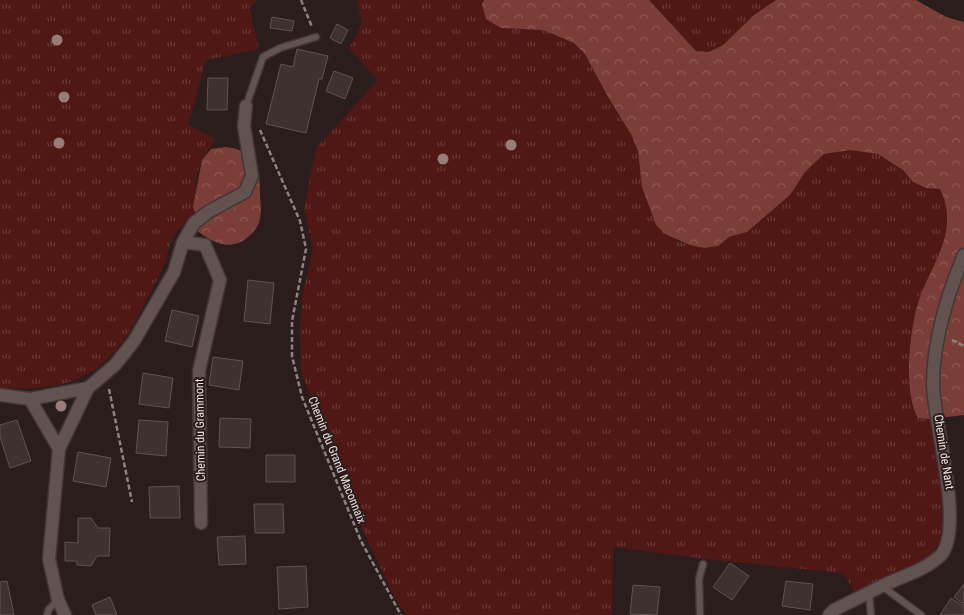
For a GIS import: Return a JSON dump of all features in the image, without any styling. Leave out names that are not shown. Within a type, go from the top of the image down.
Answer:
[{"type":"street","points":[[65,615],[58,600],[50,559],[59,448],[88,388],[115,365],[134,341],[174,272],[183,242],[194,223],[208,212],[245,192],[252,176],[244,126],[246,106]]},
{"type":"street","name":"Chemin du Grammont","points":[[183,242],[205,245],[220,280],[200,371],[201,523]]},
{"type":"street","name":"Chemin de Nant","points":[[830,615],[834,610],[921,568],[942,554],[951,537],[951,489],[933,384],[940,333],[955,277],[964,255]]},
{"type":"street","points":[[0,395],[30,399],[88,388]]},
{"type":"street","points":[[30,399],[59,448]]},
{"type":"lane","points":[[246,106],[263,57],[280,48],[316,37]]},
{"type":"lane","points":[[700,615],[699,579],[703,564]]},
{"type":"lane","points":[[882,586],[921,615]]},
{"type":"lane","points":[[869,592],[871,615]]},
{"type":"lane","points":[[47,615],[49,609],[58,600]]},
{"type":"path","points":[[301,0],[316,37]]},
{"type":"path","name":"Chemin du Grand Maconnaix","points":[[259,128],[300,221],[306,249],[292,321],[292,356],[302,397],[361,541],[401,615]]},
{"type":"path","points":[[106,373],[132,502]]},
{"type":"green space","points":[[0,0],[258,0],[249,7],[259,49],[206,60],[188,125],[215,139],[204,156],[197,174],[196,213],[174,235],[163,268],[134,323],[105,362],[86,375],[63,384],[35,388],[0,388]]},
{"type":"green space","points":[[357,0],[484,0],[482,4],[501,28],[543,30],[574,43],[585,54],[632,136],[638,151],[642,187],[656,225],[678,241],[690,245],[704,248],[718,246],[729,237],[747,232],[790,195],[805,172],[824,154],[850,150],[878,154],[903,170],[913,182],[926,188],[940,189],[945,203],[946,230],[939,255],[917,307],[909,356],[910,391],[913,406],[918,418],[931,419],[936,431],[947,521],[942,539],[931,555],[914,568],[854,591],[843,573],[613,547],[612,615],[406,615],[395,598],[361,526],[301,372],[300,329],[303,293],[313,249],[304,209],[316,148],[378,80],[349,49],[362,23]]},
{"type":"green space","points":[[484,0],[649,0],[696,51],[709,52],[723,45],[754,15],[776,0],[916,0],[946,17],[964,22],[964,415],[931,419],[918,418],[910,391],[909,356],[917,307],[939,255],[946,230],[945,203],[940,189],[926,188],[913,182],[903,170],[878,154],[850,150],[824,154],[805,172],[790,195],[747,232],[729,237],[718,246],[704,248],[690,245],[665,234],[656,225],[642,187],[638,151],[632,136],[585,54],[574,43],[543,30],[501,28],[486,19],[482,4]]},
{"type":"green space","points":[[649,0],[776,0],[754,15],[723,45],[709,52],[696,51]]},
{"type":"green space","points":[[225,147],[246,153],[257,165],[261,209],[259,224],[256,229],[241,242],[228,245],[215,242],[196,230],[196,214],[193,207],[202,160],[211,149]]},
{"type":"building","points":[[272,17],[294,21],[292,31],[270,28]]},
{"type":"building","points":[[337,24],[348,30],[341,44],[330,38]]},
{"type":"building","points":[[297,49],[328,56],[322,79],[319,79],[306,133],[266,124],[281,64],[293,67]]},
{"type":"building","points":[[334,71],[353,78],[345,99],[326,91]]},
{"type":"building","points":[[208,78],[228,78],[227,110],[207,110]]},
{"type":"building","points":[[248,280],[274,283],[270,324],[244,321]]},
{"type":"building","points":[[172,310],[199,316],[192,347],[165,341]]},
{"type":"building","points":[[213,357],[243,361],[239,390],[209,385]]},
{"type":"building","points":[[143,373],[173,378],[169,408],[139,404]]},
{"type":"building","points":[[220,418],[251,419],[250,448],[219,447]]},
{"type":"building","points":[[17,420],[31,461],[10,468],[0,437],[0,425]]},
{"type":"building","points":[[139,420],[168,422],[166,456],[136,453]]},
{"type":"building","points":[[78,452],[111,458],[106,487],[73,481]]},
{"type":"building","points":[[266,455],[295,455],[295,482],[266,482]]},
{"type":"building","points":[[179,486],[180,518],[150,518],[149,487]]},
{"type":"building","points":[[254,504],[283,504],[284,533],[255,533]]},
{"type":"building","points":[[78,518],[91,518],[98,528],[110,528],[109,556],[97,556],[91,566],[77,565],[77,561],[65,561],[65,542],[78,543]]},
{"type":"building","points":[[245,536],[246,564],[219,565],[217,537]]},
{"type":"building","points":[[730,563],[749,576],[732,600],[713,587]]},
{"type":"building","points":[[306,566],[308,607],[279,609],[277,567]]},
{"type":"building","points":[[7,581],[14,615],[0,615],[0,582]]},
{"type":"building","points":[[786,581],[813,584],[810,610],[782,606]]},
{"type":"building","points":[[964,584],[964,605],[954,597]]},
{"type":"building","points":[[633,585],[660,587],[657,615],[630,614]]},
{"type":"building","points":[[110,597],[117,615],[96,615],[92,605]]},
{"type":"building","points":[[951,598],[964,607],[964,615],[940,615]]}]
